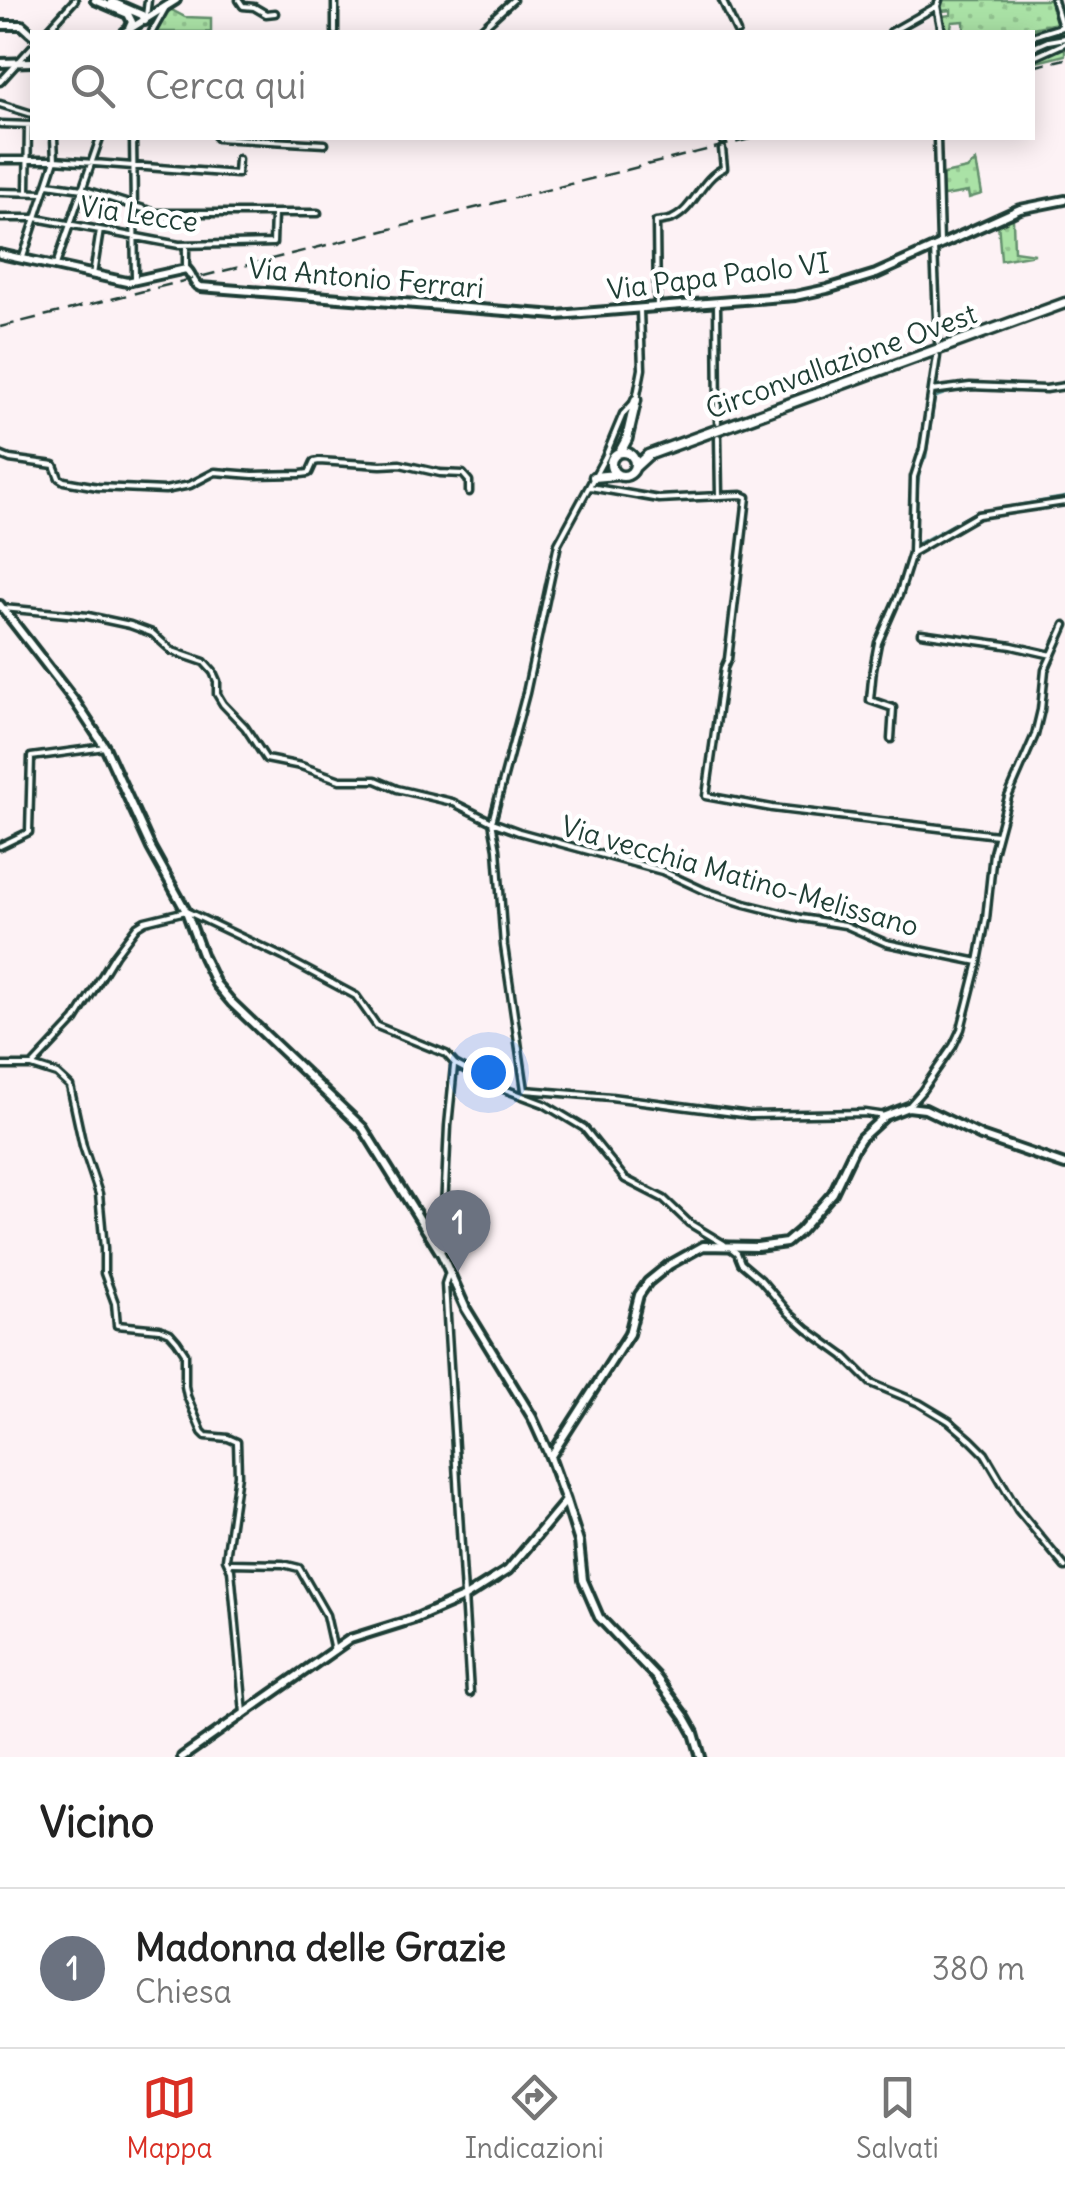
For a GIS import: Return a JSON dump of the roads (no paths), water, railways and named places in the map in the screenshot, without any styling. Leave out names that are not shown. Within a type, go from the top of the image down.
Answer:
[{"type":"main road","name":"Circonvallazione Ovest","points":[[613,472],[628,476],[648,455],[1065,303]]},
{"type":"main road","points":[[635,467],[628,454],[627,438],[636,400]]},
{"type":"main road","points":[[599,477],[613,472],[611,460],[628,454],[648,455]]},
{"type":"street","points":[[48,30],[75,0]]},
{"type":"street","points":[[96,0],[128,14],[128,29]]},
{"type":"street","points":[[105,0],[145,18],[154,30]]},
{"type":"street","points":[[145,18],[148,0]]},
{"type":"street","points":[[154,30],[157,17],[176,0]]},
{"type":"street","points":[[239,0],[243,6],[275,13]]},
{"type":"street","points":[[335,0],[335,30]]},
{"type":"street","points":[[480,30],[514,0]]},
{"type":"street","points":[[722,0],[735,30]]},
{"type":"street","points":[[1035,35],[1064,27],[1054,0]]},
{"type":"street","points":[[894,30],[938,3],[942,30]]},
{"type":"street","points":[[128,29],[145,18],[157,17]]},
{"type":"street","points":[[0,25],[22,26],[30,32]]},
{"type":"street","points":[[1035,47],[1048,41],[1065,41]]},
{"type":"street","points":[[1035,56],[1065,41]]},
{"type":"street","points":[[0,82],[30,49]]},
{"type":"street","points":[[0,63],[30,62]]},
{"type":"street","points":[[0,104],[30,113]]},
{"type":"street","points":[[0,124],[30,125],[27,192]]},
{"type":"street","points":[[22,259],[56,160],[54,140]]},
{"type":"street","points":[[56,266],[99,140]]},
{"type":"street","points":[[134,140],[135,280]]},
{"type":"street","points":[[253,140],[325,144]]},
{"type":"street","points":[[937,140],[938,342]]},
{"type":"street","points":[[658,308],[656,222],[674,218],[694,200],[711,174],[724,168],[722,148]]},
{"type":"street","points":[[0,160],[56,160],[237,174],[238,159]]},
{"type":"street","points":[[48,184],[82,189],[156,214],[318,213]]},
{"type":"street","points":[[0,192],[44,193]]},
{"type":"street","name":"Via Papa Paolo VI","points":[[540,315],[805,294],[876,274],[1020,209],[1065,200]]},
{"type":"street","name":"Via Lecce","points":[[0,218],[36,218],[186,245],[273,243],[274,214]]},
{"type":"street","points":[[93,274],[100,230]]},
{"type":"street","points":[[0,254],[126,282],[186,268],[186,245]]},
{"type":"street","name":"Via Antonio Ferrari","points":[[186,268],[200,288],[540,315]]},
{"type":"street","points":[[717,303],[718,422]]},
{"type":"street","points":[[640,310],[642,369],[636,400],[622,414],[599,477],[558,544],[526,693],[492,822],[504,946],[525,1090],[750,1115],[885,1116]]},
{"type":"street","points":[[891,739],[893,708],[870,700],[872,669],[912,553],[914,477],[923,449],[937,356]]},
{"type":"street","points":[[932,391],[970,386],[1065,386]]},
{"type":"street","points":[[718,437],[719,496]]},
{"type":"street","points":[[0,455],[54,465],[64,481],[98,487],[165,490],[180,488],[215,472],[309,473],[314,462],[319,461],[400,464],[440,474],[463,474],[469,481],[470,492]]},
{"type":"street","points":[[590,487],[659,499],[746,497],[728,660],[706,796],[997,836]]},
{"type":"street","points":[[912,553],[978,515],[1065,502]]},
{"type":"street","points":[[1,606],[88,616],[152,633],[172,651],[204,662],[218,681],[217,694],[223,704],[266,759],[340,780],[376,780],[467,807],[492,822]]},
{"type":"street","points":[[1,606],[105,747],[151,848],[186,911],[216,984],[314,1082],[348,1110],[442,1255],[466,1308],[532,1416],[550,1457],[578,1542],[582,1580],[599,1618],[655,1676],[685,1718],[702,1757]]},
{"type":"street","points":[[908,1107],[953,1046],[965,1016],[986,919],[992,853],[1008,797],[1035,735],[1042,710],[1045,670],[1065,626]]},
{"type":"street","points":[[921,634],[1052,655]]},
{"type":"street","points":[[0,846],[29,832],[31,757],[105,747]]},
{"type":"street","name":"Via vecchia Matino-Melissano","points":[[492,822],[662,871],[704,891],[746,904],[845,925],[886,943],[978,962]]},
{"type":"street","points":[[32,1066],[75,1020],[115,955],[137,926],[145,922],[186,911],[283,957],[356,996],[377,1026],[446,1054],[455,1064],[496,1086],[544,1104],[584,1128],[625,1178],[664,1199],[689,1223],[737,1253],[789,1313],[844,1356],[870,1384],[919,1402],[971,1440],[985,1454],[1018,1510],[1065,1568]]},
{"type":"street","points":[[442,1255],[455,1064]]},
{"type":"street","points":[[0,1066],[32,1066],[58,1074],[70,1086],[98,1194],[104,1272],[118,1325],[170,1333],[186,1353],[185,1386],[202,1432],[237,1442],[238,1474],[226,1559],[231,1570],[244,1713]]},
{"type":"street","points":[[550,1457],[628,1334],[639,1294],[648,1282],[668,1265],[703,1246],[786,1243],[833,1193],[862,1138],[885,1116],[908,1107],[925,1109],[980,1136],[1065,1164]]},
{"type":"street","points":[[450,1272],[445,1284],[446,1315],[470,1693]]},
{"type":"street","points":[[182,1757],[350,1638],[414,1619],[466,1597],[508,1570],[566,1501]]},
{"type":"street","points":[[228,1563],[299,1568],[326,1614],[334,1651]]},
{"type":"waterway","points":[[915,545],[920,469],[926,457],[935,398],[961,391],[1065,390]]},
{"type":"waterway","points":[[917,544],[975,512],[1065,497]]},
{"type":"railway","points":[[1035,66],[1065,59]]},
{"type":"railway","points":[[0,327],[746,140]]},
{"type":"place","name":"Madonna delle Grazie","points":[[458,1272]]}]
